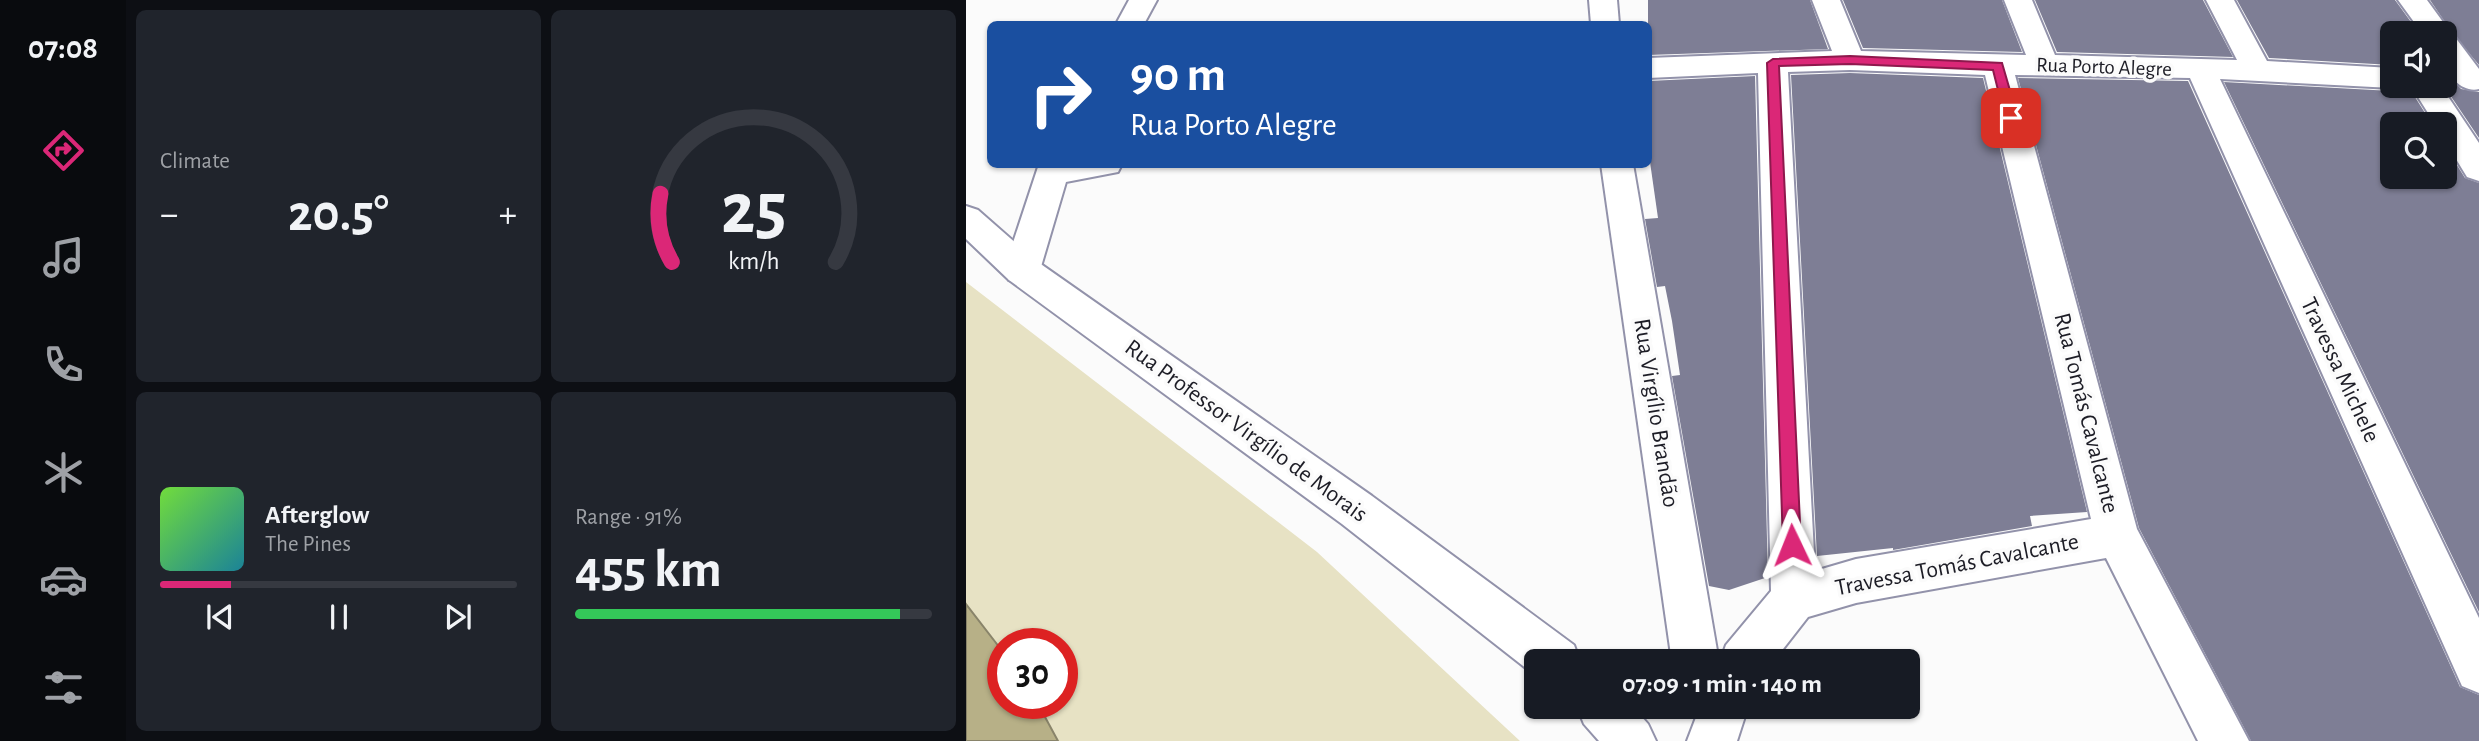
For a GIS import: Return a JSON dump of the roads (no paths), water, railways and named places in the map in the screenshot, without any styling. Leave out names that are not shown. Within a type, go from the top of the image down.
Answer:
[{"type":"street","points":[[1132,21],[1143,0]]},
{"type":"street","points":[[1603,0],[1605,21]]},
{"type":"street","points":[[1826,0],[1850,60]]},
{"type":"street","points":[[2018,0],[2044,64]]},
{"type":"street","points":[[2220,0],[2257,70]]},
{"type":"street","points":[[2412,0],[2428,21]]},
{"type":"street","name":"Rua Porto Alegre","points":[[1652,68],[1850,60],[1998,66],[2044,64],[2257,70],[2380,77]]},
{"type":"street","points":[[1754,649],[1794,599],[1773,63]]},
{"type":"street","name":"Rua Tomás Cavalcante","points":[[1998,66],[2117,536],[2224,741]]},
{"type":"street","name":"Travessa Michele","points":[[2201,70],[2479,669]]},
{"type":"street","points":[[2434,98],[2479,169]]},
{"type":"street","points":[[1022,270],[1053,168]]},
{"type":"street","name":"Rua Virgílio Brandão","points":[[1618,168],[1694,649]]},
{"type":"street","name":"Rua Professor Virgílio de Morais","points":[[966,219],[1022,270],[1357,510],[1540,649]]},
{"type":"street","name":"Travessa Tomás Cavalcante","points":[[1794,599],[1856,582],[2117,536]]},
{"type":"street","points":[[1612,719],[1631,741]]}]
